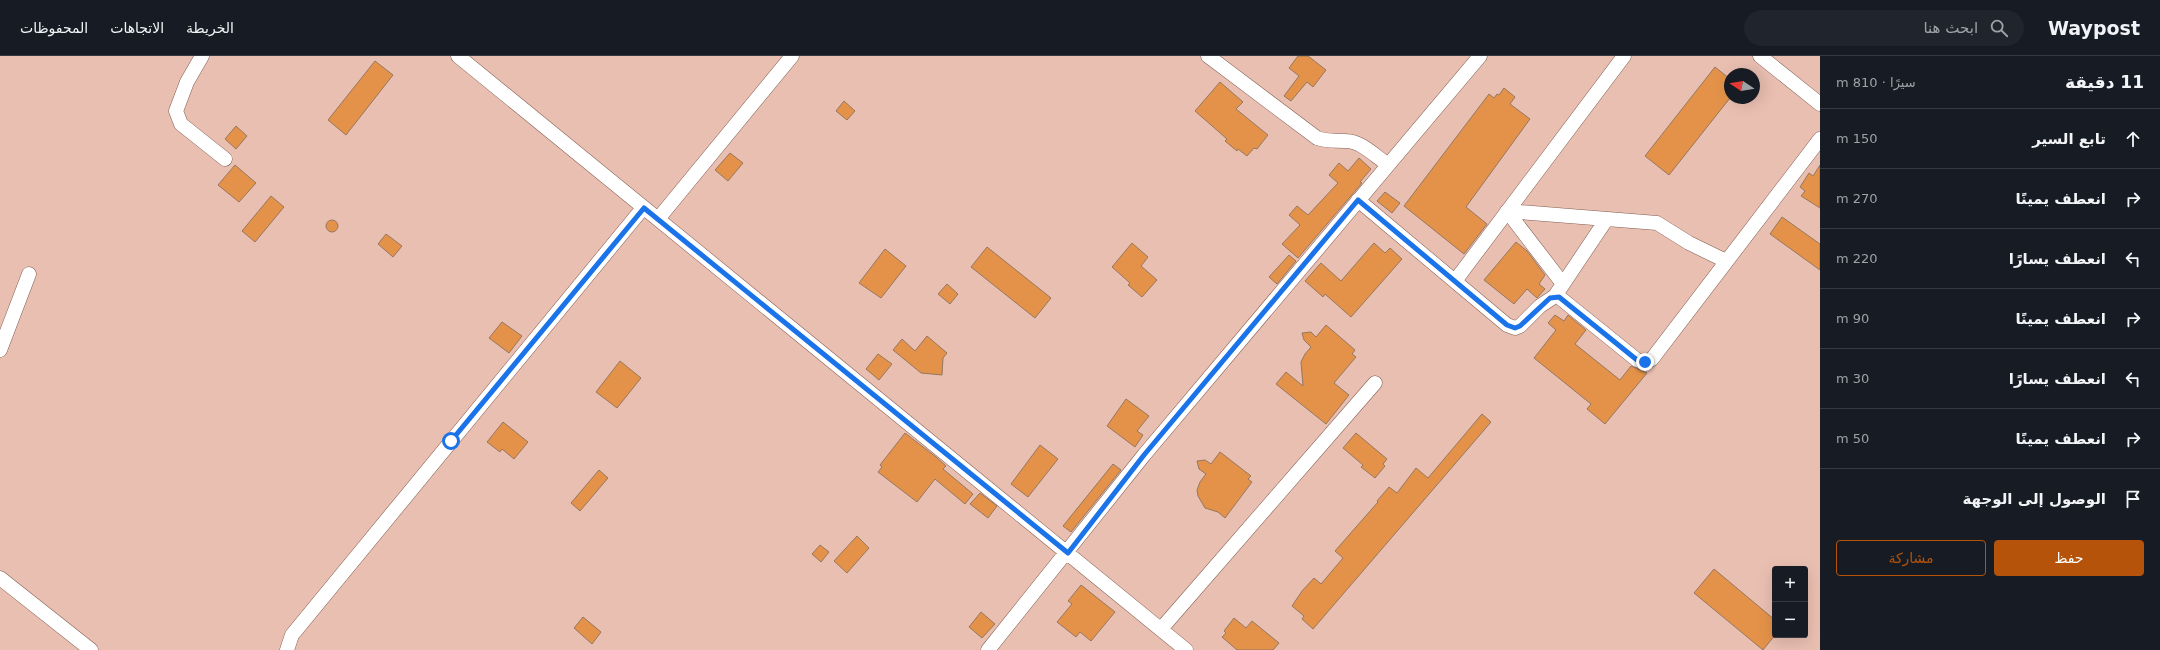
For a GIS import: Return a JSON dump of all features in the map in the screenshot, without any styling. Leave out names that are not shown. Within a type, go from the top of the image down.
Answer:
[{"type":"street","points":[[202,56],[187,82],[176,107],[176,115],[181,124],[225,159]]},
{"type":"street","points":[[458,56],[1186,650]]},
{"type":"street","points":[[658,219],[792,56]]},
{"type":"street","points":[[1208,56],[1317,138],[1331,142],[1347,141],[1362,146],[1387,164]]},
{"type":"street","points":[[988,650],[1068,553],[1149,449],[1387,164],[1480,56]]},
{"type":"street","points":[[1455,280],[1624,56]]},
{"type":"street","points":[[1760,56],[1820,104]]},
{"type":"street","points":[[1555,296],[1559,297],[1637,360],[1645,362],[1652,359],[1820,140]]},
{"type":"street","points":[[1358,200],[1511,327],[1520,326],[1540,306],[1555,296],[1606,220]]},
{"type":"street","points":[[286,650],[288,641],[296,628],[644,208]]},
{"type":"street","points":[[1507,211],[1657,223],[1689,243],[1726,261]]},
{"type":"street","points":[[1507,211],[1563,284]]},
{"type":"street","points":[[0,350],[29,274]]},
{"type":"street","points":[[1161,629],[1375,383]]},
{"type":"street","points":[[0,578],[92,650]]},
{"type":"building","points":[[1298,56],[1308,56],[1326,70],[1313,87],[1307,82],[1291,101],[1284,96],[1299,76],[1289,68]]},
{"type":"building","points":[[375,61],[393,75],[346,135],[328,120]]},
{"type":"building","points":[[1715,67],[1724,74],[1724,104],[1725,104],[1669,175],[1645,156]]},
{"type":"building","points":[[1220,82],[1243,102],[1236,109],[1268,135],[1257,149],[1254,148],[1247,156],[1238,149],[1237,151],[1225,141],[1227,139],[1195,111]]},
{"type":"building","points":[[1504,88],[1515,97],[1510,104],[1530,119],[1466,207],[1487,224],[1464,254],[1404,206],[1489,94],[1494,98],[1497,94],[1499,95]]},
{"type":"building","points":[[844,101],[855,111],[847,120],[836,111]]},
{"type":"building","points":[[236,126],[247,136],[236,149],[225,139]]},
{"type":"building","points":[[730,153],[743,163],[728,181],[715,170]]},
{"type":"building","points":[[1359,158],[1371,169],[1360,182],[1362,183],[1298,258],[1282,244],[1300,225],[1289,215],[1297,206],[1308,215],[1338,183],[1329,175],[1339,163],[1348,171]]},
{"type":"building","points":[[235,165],[256,183],[239,202],[218,185]]},
{"type":"building","points":[[1820,165],[1820,208],[1801,196],[1805,191],[1800,187],[1809,173],[1813,176]]},
{"type":"building","points":[[1385,192],[1400,203],[1392,213],[1377,201]]},
{"type":"building","points":[[271,196],[284,207],[255,242],[242,231]]},
{"type":"building","points":[[1782,217],[1820,244],[1820,270],[1770,234]]},
{"type":"building","points":[[332,220],[336,222],[338,226],[336,230],[332,232],[328,230],[326,226],[328,222]]},
{"type":"building","points":[[386,234],[402,246],[393,257],[378,244]]},
{"type":"building","points":[[1516,242],[1527,251],[1545,275],[1539,284],[1545,289],[1537,298],[1527,289],[1514,304],[1484,280]]},
{"type":"building","points":[[1132,243],[1148,257],[1141,266],[1157,280],[1142,297],[1128,285],[1130,283],[1112,267]]},
{"type":"building","points":[[1374,243],[1385,253],[1390,248],[1402,259],[1351,317],[1325,294],[1323,297],[1305,281],[1321,263],[1341,281]]},
{"type":"building","points":[[987,247],[1051,298],[1035,318],[971,267]]},
{"type":"building","points":[[885,249],[906,266],[881,298],[859,283]]},
{"type":"building","points":[[1289,255],[1296,261],[1277,284],[1269,277]]},
{"type":"building","points":[[947,284],[958,294],[950,304],[938,294]]},
{"type":"building","points":[[1555,315],[1564,321],[1568,315],[1586,330],[1575,344],[1620,380],[1631,366],[1647,373],[1605,424],[1587,409],[1591,404],[1534,358],[1556,330],[1548,323]]},
{"type":"building","points":[[502,322],[522,336],[509,353],[489,338]]},
{"type":"building","points":[[1326,325],[1355,350],[1352,354],[1356,357],[1334,383],[1349,395],[1326,424],[1276,384],[1286,372],[1303,386],[1301,362],[1311,347],[1304,340],[1302,333],[1311,332],[1316,337]]},
{"type":"building","points":[[927,336],[947,353],[943,358],[942,375],[921,373],[893,350],[902,339],[915,351]]},
{"type":"building","points":[[878,354],[892,364],[879,380],[866,369]]},
{"type":"building","points":[[620,361],[641,378],[617,408],[596,392]]},
{"type":"building","points":[[1126,399],[1149,416],[1137,431],[1143,435],[1135,447],[1107,426]]},
{"type":"building","points":[[1482,414],[1491,422],[1313,629],[1302,619],[1304,616],[1292,606],[1302,591],[1314,578],[1321,584],[1343,558],[1335,551],[1378,502],[1377,501],[1389,487],[1397,493],[1416,468],[1428,478]]},
{"type":"building","points":[[503,422],[528,442],[514,459],[502,449],[500,452],[487,442]]},
{"type":"building","points":[[905,433],[936,457],[946,466],[943,469],[973,494],[965,504],[935,479],[917,502],[878,472],[882,467],[880,465]]},
{"type":"building","points":[[1356,433],[1387,459],[1383,464],[1385,466],[1375,478],[1361,467],[1363,465],[1343,448]]},
{"type":"building","points":[[1040,445],[1058,459],[1028,497],[1011,484]]},
{"type":"building","points":[[1220,452],[1251,476],[1248,479],[1252,482],[1225,518],[1218,512],[1205,508],[1198,496],[1197,490],[1200,482],[1206,474],[1199,469],[1197,461],[1205,460],[1211,464]]},
{"type":"building","points":[[1113,464],[1121,470],[1071,532],[1063,526]]},
{"type":"building","points":[[599,470],[608,478],[580,511],[571,503]]},
{"type":"building","points":[[980,493],[997,506],[988,518],[970,504]]},
{"type":"building","points":[[857,536],[869,548],[847,573],[834,561]]},
{"type":"building","points":[[820,545],[829,552],[821,562],[812,554]]},
{"type":"building","points":[[1714,569],[1772,617],[1773,638],[1763,650],[1694,593]]},
{"type":"building","points":[[1081,585],[1115,612],[1091,641],[1080,632],[1076,637],[1057,622],[1072,604],[1068,601]]},
{"type":"building","points":[[981,612],[995,624],[982,638],[969,627]]},
{"type":"building","points":[[583,617],[601,632],[592,644],[574,628]]},
{"type":"building","points":[[1234,618],[1246,628],[1252,621],[1279,643],[1273,650],[1237,650],[1222,637],[1226,633],[1224,631]]},
{"type":"route","points":[[451,441],[644,208],[1068,553],[1144,455],[1358,200],[1507,325],[1515,328],[1520,326],[1550,298],[1555,296],[1559,297],[1637,360],[1645,362]]}]
